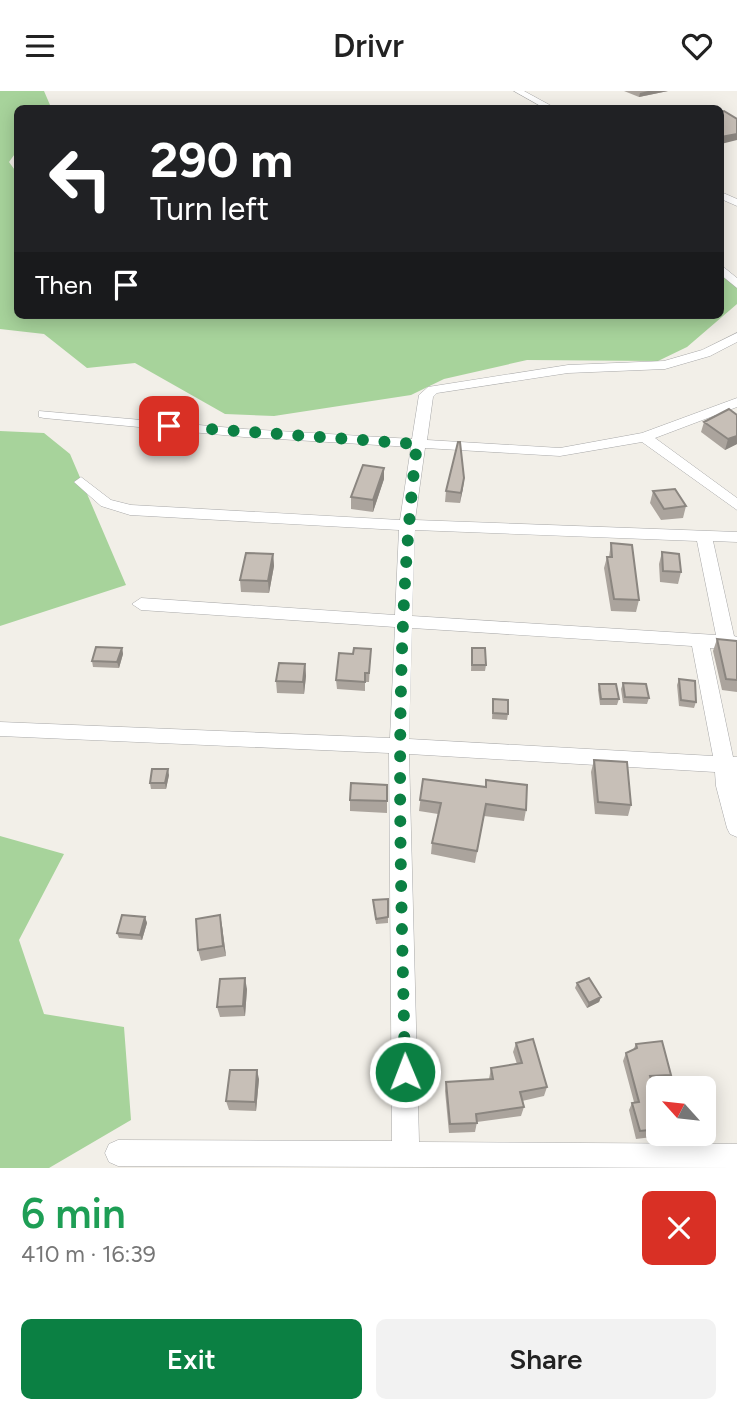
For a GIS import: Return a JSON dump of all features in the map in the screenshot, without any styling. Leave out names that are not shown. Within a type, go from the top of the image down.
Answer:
[{"type":"street","points":[[518,91],[545,105]]},
{"type":"street","points":[[724,271],[737,285]]},
{"type":"street","points":[[406,1161],[399,746],[407,525],[426,395],[433,390],[568,369],[665,365],[706,353],[737,337]]},
{"type":"street","points":[[44,414],[244,433],[560,452],[645,437],[736,404]]},
{"type":"street","points":[[645,437],[737,505]]},
{"type":"street","points":[[81,482],[106,503],[130,510],[407,525],[737,537]]},
{"type":"street","points":[[141,604],[731,642],[704,536]]},
{"type":"street","points":[[701,640],[731,764],[726,786],[737,828]]},
{"type":"street","points":[[0,729],[399,746],[731,764]]},
{"type":"street","points":[[118,1153],[406,1161],[737,1157]]},
{"type":"green space","points":[[0,91],[44,91],[50,105],[14,105],[14,155],[9,162],[14,169],[14,319],[720,319],[687,347],[658,361],[527,360],[444,379],[411,395],[274,416],[225,414],[135,363],[87,368],[44,334],[0,329]]},
{"type":"green space","points":[[724,276],[737,287],[737,304],[724,315]]},
{"type":"green space","points":[[0,431],[44,433],[70,454],[126,585],[0,626]]},
{"type":"green space","points":[[0,836],[64,854],[19,940],[44,1014],[124,1027],[131,1120],[49,1168],[0,1168]]},
{"type":"building","points":[[724,111],[737,119],[737,134],[724,136]]},
{"type":"building","points":[[729,409],[737,415],[737,436],[728,439],[704,422]]},
{"type":"building","points":[[458,442],[464,478],[461,493],[446,491]]},
{"type":"building","points":[[363,465],[384,468],[373,500],[351,497]]},
{"type":"building","points":[[675,489],[686,506],[664,509],[653,491]]},
{"type":"building","points":[[611,543],[632,545],[639,600],[614,599],[607,557],[612,557]]},
{"type":"building","points":[[662,552],[679,554],[681,572],[663,571]]},
{"type":"building","points":[[246,553],[273,554],[268,581],[240,580]]},
{"type":"building","points":[[717,639],[737,641],[737,680],[726,679]]},
{"type":"building","points":[[96,647],[122,648],[117,662],[92,661]]},
{"type":"building","points":[[354,648],[371,649],[369,673],[365,673],[365,682],[336,680],[339,653],[353,654]]},
{"type":"building","points":[[472,648],[485,648],[486,665],[472,665]]},
{"type":"building","points":[[279,663],[305,664],[303,682],[276,681]]},
{"type":"building","points":[[679,679],[695,681],[696,702],[681,700]]},
{"type":"building","points":[[623,683],[646,684],[649,698],[625,697]]},
{"type":"building","points":[[599,684],[616,684],[619,699],[601,699]]},
{"type":"building","points":[[493,699],[508,700],[508,714],[493,713]]},
{"type":"building","points":[[594,760],[627,762],[631,805],[598,802]]},
{"type":"building","points":[[152,769],[168,769],[165,783],[150,783]]},
{"type":"building","points":[[423,779],[486,787],[486,780],[527,785],[526,810],[486,804],[477,851],[432,843],[441,803],[420,800]]},
{"type":"building","points":[[351,783],[387,785],[387,801],[350,800]]},
{"type":"building","points":[[388,899],[388,917],[376,919],[373,900]]},
{"type":"building","points":[[122,915],[145,917],[140,935],[117,933]]},
{"type":"building","points":[[220,915],[223,946],[198,950],[196,919]]},
{"type":"building","points":[[245,978],[243,1006],[217,1007],[220,979]]},
{"type":"building","points":[[589,978],[601,997],[589,1003],[577,983]]},
{"type":"building","points":[[533,1039],[547,1087],[520,1092],[524,1107],[476,1114],[477,1123],[450,1124],[446,1082],[493,1079],[491,1068],[522,1063],[516,1043]]},
{"type":"building","points":[[662,1041],[671,1075],[646,1076],[646,1130],[640,1131],[632,1103],[639,1102],[626,1053],[637,1048],[636,1044]]},
{"type":"building","points":[[230,1070],[257,1070],[255,1102],[226,1101]]},
{"type":"route","points":[[169,426],[417,444],[407,525],[399,746],[405,1072]]}]
